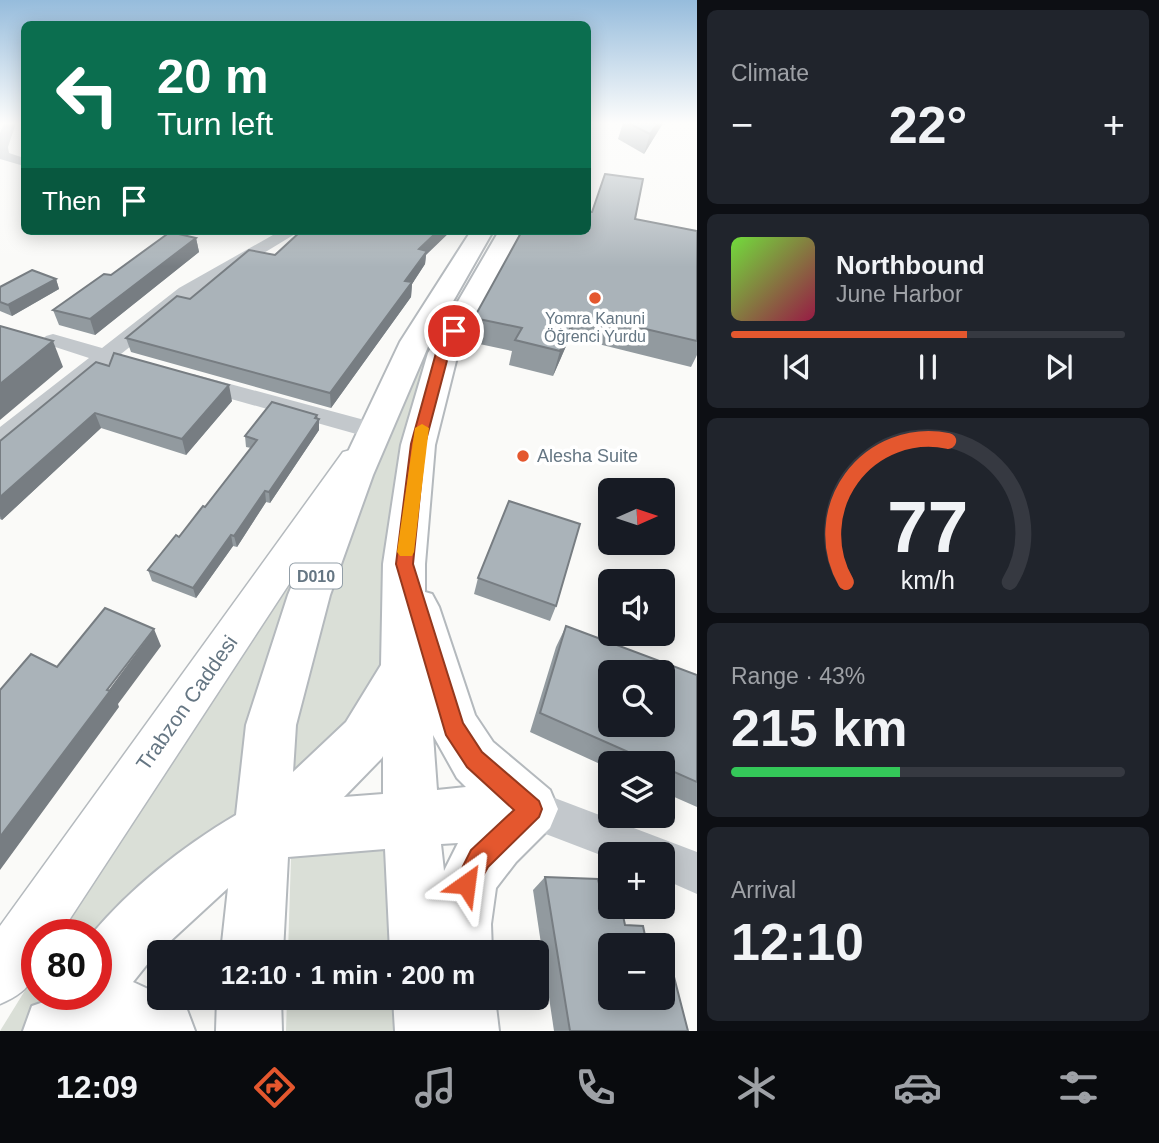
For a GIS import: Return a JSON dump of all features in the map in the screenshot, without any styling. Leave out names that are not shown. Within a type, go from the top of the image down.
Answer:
[{"type":"highway","name":"D010","points":[[253,940],[271,725],[318,570],[374,431],[415,342],[480,235]]},
{"type":"highway","points":[[420,940],[404,669],[404,564],[418,444],[443,353],[508,235]]},
{"type":"highway","points":[[404,564],[454,727],[474,760],[531,809]]},
{"type":"highway","points":[[112,959],[131,935],[185,886],[223,855],[261,832],[317,787],[364,740],[404,669]]},
{"type":"highway","points":[[261,832],[531,809]]},
{"type":"highway","points":[[461,940],[460,914],[466,884],[479,858],[531,809]]},
{"type":"highway","points":[[56,1031],[72,1010]]},
{"type":"highway","points":[[249,1010],[249,1031]]},
{"type":"highway","points":[[426,1010],[428,1031]]},
{"type":"highway","points":[[464,1010],[466,1031]]},
{"type":"highway","points":[[56,1031],[126,1012],[162,1031]]},
{"type":"main road","name":"Trabzon Caddesi","points":[[0,975],[374,431]]},
{"type":"street","points":[[0,440],[186,292],[285,235]]},
{"type":"street","points":[[53,340],[142,366]]},
{"type":"street","points":[[167,373],[374,431]]},
{"type":"street","points":[[531,809],[621,842]]},
{"type":"street","points":[[675,863],[697,873]]},
{"type":"shaded area","points":[[425,350],[434,352],[391,661],[361,710],[272,801],[295,704],[389,423]]},
{"type":"shaded area","points":[[325,520],[245,818],[112,922],[112,919],[70,919]]},
{"type":"shaded area","points":[[392,848],[397,940],[288,940],[291,857]]},
{"type":"shaded area","points":[[21,997],[21,1010],[50,1010],[36,1031],[0,1031]]},
{"type":"shaded area","points":[[287,1010],[402,1010],[403,1031],[286,1031]]},
{"type":"building","name":"Yomra Kanuni Öğrenci Yurdu","points":[[605,174],[643,179],[635,219],[697,231],[697,341],[577,313],[560,351],[515,340],[522,328],[474,318],[520,235],[591,235],[592,212]]},
{"type":"building","points":[[166,235],[196,238],[90,319],[53,310],[104,274],[111,275]]},
{"type":"building","points":[[297,235],[434,235],[419,249],[427,251],[405,281],[412,282],[330,393],[126,338],[177,296],[190,299],[249,250],[275,255]]},
{"type":"building","points":[[32,270],[56,279],[8,305],[0,302],[0,287]]},
{"type":"building","points":[[0,326],[53,341],[0,384]]},
{"type":"building","points":[[114,353],[229,385],[182,439],[95,413],[0,497],[0,441],[96,362],[109,366]]},
{"type":"building","points":[[272,402],[317,415],[315,418],[319,419],[269,492],[265,491],[193,588],[148,570],[176,535],[179,537],[203,506],[205,507],[257,440],[245,436]]},
{"type":"building","points":[[509,501],[580,524],[556,606],[478,578]]},
{"type":"building","points":[[105,608],[154,629],[0,837],[0,690],[31,654],[57,667]]},
{"type":"building","points":[[566,626],[598,638],[598,646],[619,646],[657,660],[598,660],[598,737],[675,737],[675,667],[697,675],[697,782],[675,772],[675,751],[626,751],[540,713]]},
{"type":"building","points":[[545,877],[598,879],[598,919],[624,919],[625,925],[643,926],[644,933],[598,933],[598,1010],[675,1010],[675,981],[688,1031],[570,1031]]},
{"type":"slow traffic","points":[[406,552],[415,465],[422,428]]},
{"type":"place","name":"Yomra Kanuni Öğrenci Yurdu","points":[[595,298]]},
{"type":"place","name":"Alesha Suite","points":[[523,456]]},
{"type":"route","points":[[454,331],[443,353],[418,444],[404,564],[454,727],[474,760],[531,809],[479,858],[466,884]]}]
